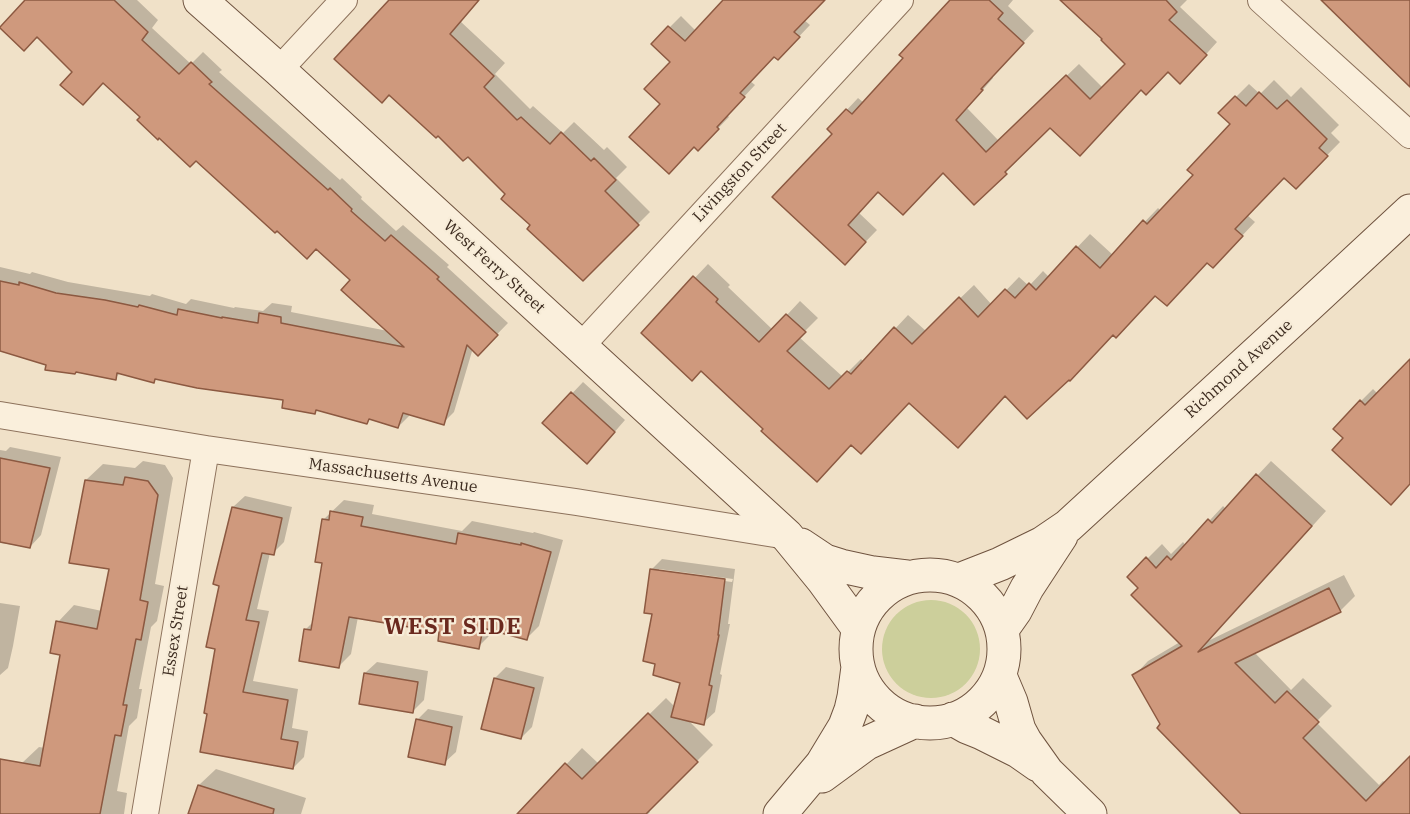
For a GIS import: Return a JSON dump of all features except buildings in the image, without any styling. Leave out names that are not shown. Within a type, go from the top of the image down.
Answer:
[{"type":"street","name":"West Ferry Street","points":[[200,0],[581,346],[786,537],[823,580],[858,628]]},
{"type":"street","points":[[279,70],[344,0]]},
{"type":"street","name":"Livingston Street","points":[[581,346],[900,0]]},
{"type":"street","points":[[1261,0],[1410,135]]},
{"type":"street","name":"Richmond Avenue","points":[[959,580],[1000,564],[1043,543],[1068,526],[1410,211]]},
{"type":"street","name":"Massachusetts Avenue","points":[[0,415],[206,449],[576,502],[786,537]]},
{"type":"street","name":"Essex Street","points":[[145,814],[206,449]]},
{"type":"street","name":"Richmond Avenue","points":[[1003,628],[1049,552],[1068,526]]},
{"type":"street","name":"West Ferry Street","points":[[786,537],[825,561],[854,569],[907,577]]},
{"type":"street","points":[[1000,676],[989,694],[968,713],[953,719],[934,722],[915,721],[883,706],[868,689],[858,667],[856,647],[858,628],[866,610],[881,592],[907,577],[933,575],[959,580],[974,588],[987,599],[1003,628],[1000,676],[1019,730],[1047,772]]},
{"type":"street","points":[[785,808],[822,764],[845,726],[854,697],[858,667]]},
{"type":"street","points":[[953,719],[1018,752],[1047,772],[1090,814]]},
{"type":"street","points":[[785,808],[829,770],[867,743],[915,721]]},
{"type":"green space","points":[[931,600],[950,603],[966,614],[977,630],[980,649],[977,668],[966,684],[950,695],[931,698],[912,695],[896,684],[885,668],[882,649],[885,630],[896,614],[912,603]]},
{"type":"district","name":"WEST SIDE","points":[[453,628]]}]
